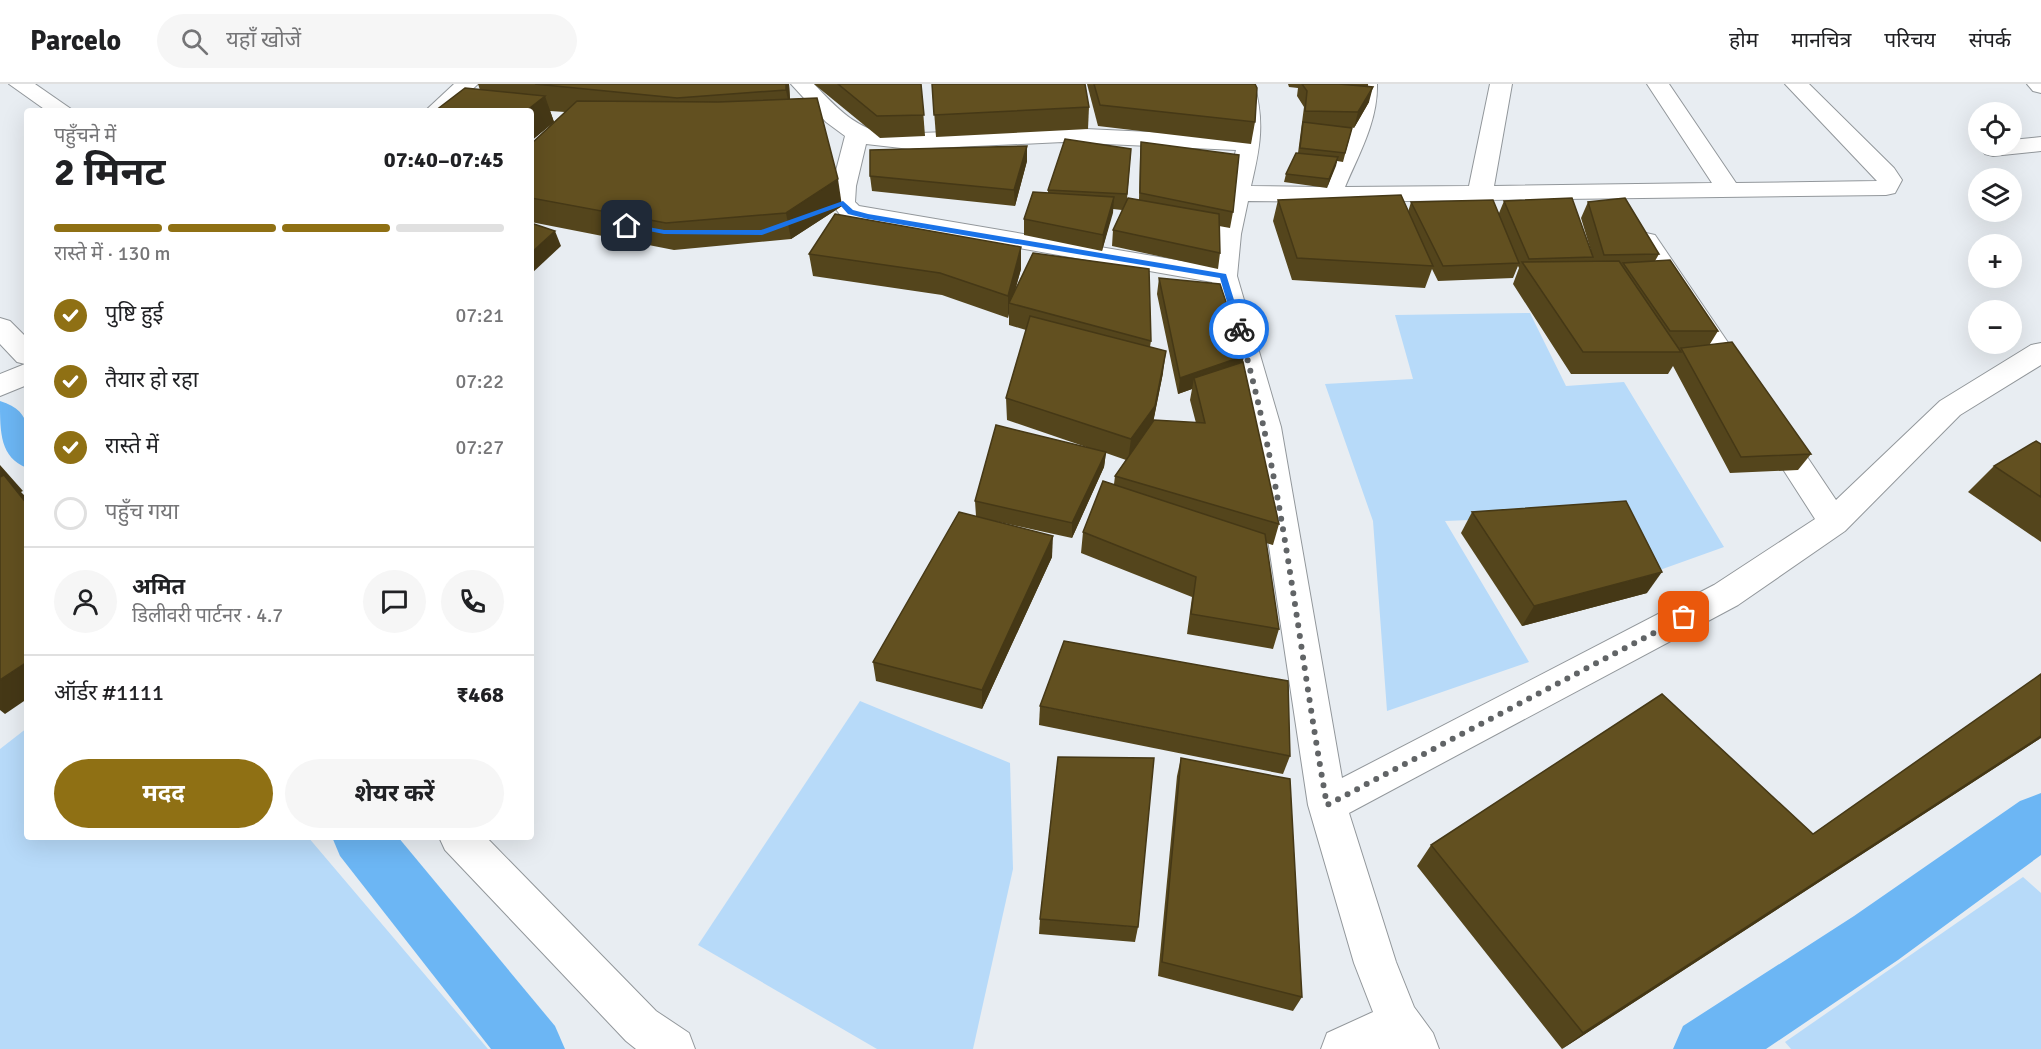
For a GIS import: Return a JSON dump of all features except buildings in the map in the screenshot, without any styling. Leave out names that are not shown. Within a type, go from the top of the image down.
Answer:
[{"type":"street","points":[[20,84],[58,108]]},
{"type":"street","points":[[442,106],[467,84]]},
{"type":"street","points":[[802,84],[839,122],[857,134],[872,139],[908,142],[1006,136],[1121,125],[1249,144]]},
{"type":"street","points":[[1243,84],[1250,109],[1249,144],[1228,234],[1224,276],[1266,428],[1309,706],[1327,805],[1375,963],[1408,1035],[1343,1049]]},
{"type":"street","points":[[1330,195],[1358,128],[1365,101],[1366,84]]},
{"type":"street","points":[[1480,193],[1501,84]]},
{"type":"street","points":[[1658,84],[1729,190]]},
{"type":"street","points":[[1238,193],[1330,195],[1879,189],[1890,184],[1885,173],[1796,84]]},
{"type":"street","points":[[787,104],[819,101]]},
{"type":"street","points":[[442,106],[483,104]]},
{"type":"street","points":[[857,134],[844,186],[832,207],[868,216],[1224,276]]},
{"type":"street","points":[[2022,146],[2041,144]]},
{"type":"street","points":[[1646,241],[1834,522]]},
{"type":"street","points":[[0,327],[24,351]]},
{"type":"street","points":[[1327,805],[1726,595],[1834,522],[1950,408],[2041,352]]},
{"type":"street","points":[[0,386],[24,374]]},
{"type":"street","points":[[462,840],[641,1026],[673,1049]]},
{"type":"shaded area","points":[[1530,313],[1566,386],[1624,382],[1724,547],[1657,571],[1621,514],[1445,521],[1529,662],[1387,711],[1373,521],[1325,384],[1413,379],[1395,315]]},
{"type":"shaded area","points":[[860,701],[1010,763],[1013,869],[973,1049],[877,1049],[698,945]]},
{"type":"shaded area","points":[[24,730],[24,840],[311,840],[488,1049],[0,1049],[0,749]]},
{"type":"shaded area","points":[[2023,877],[2041,893],[2041,1049],[1791,1049],[1785,1042]]},
{"type":"waterway","points":[[0,417],[24,447]]},
{"type":"waterway","points":[[1706,1049],[1792,995],[1876,938],[2041,820]]},
{"type":"waterway","points":[[363,840],[532,1049]]},
{"type":"way so far","points":[[1239,329],[1266,428],[1309,706],[1327,805],[1684,617]]},
{"type":"route","points":[[627,226],[664,232],[737,234],[762,232],[779,228],[843,203],[851,212],[868,216],[1224,276],[1239,329]]}]
